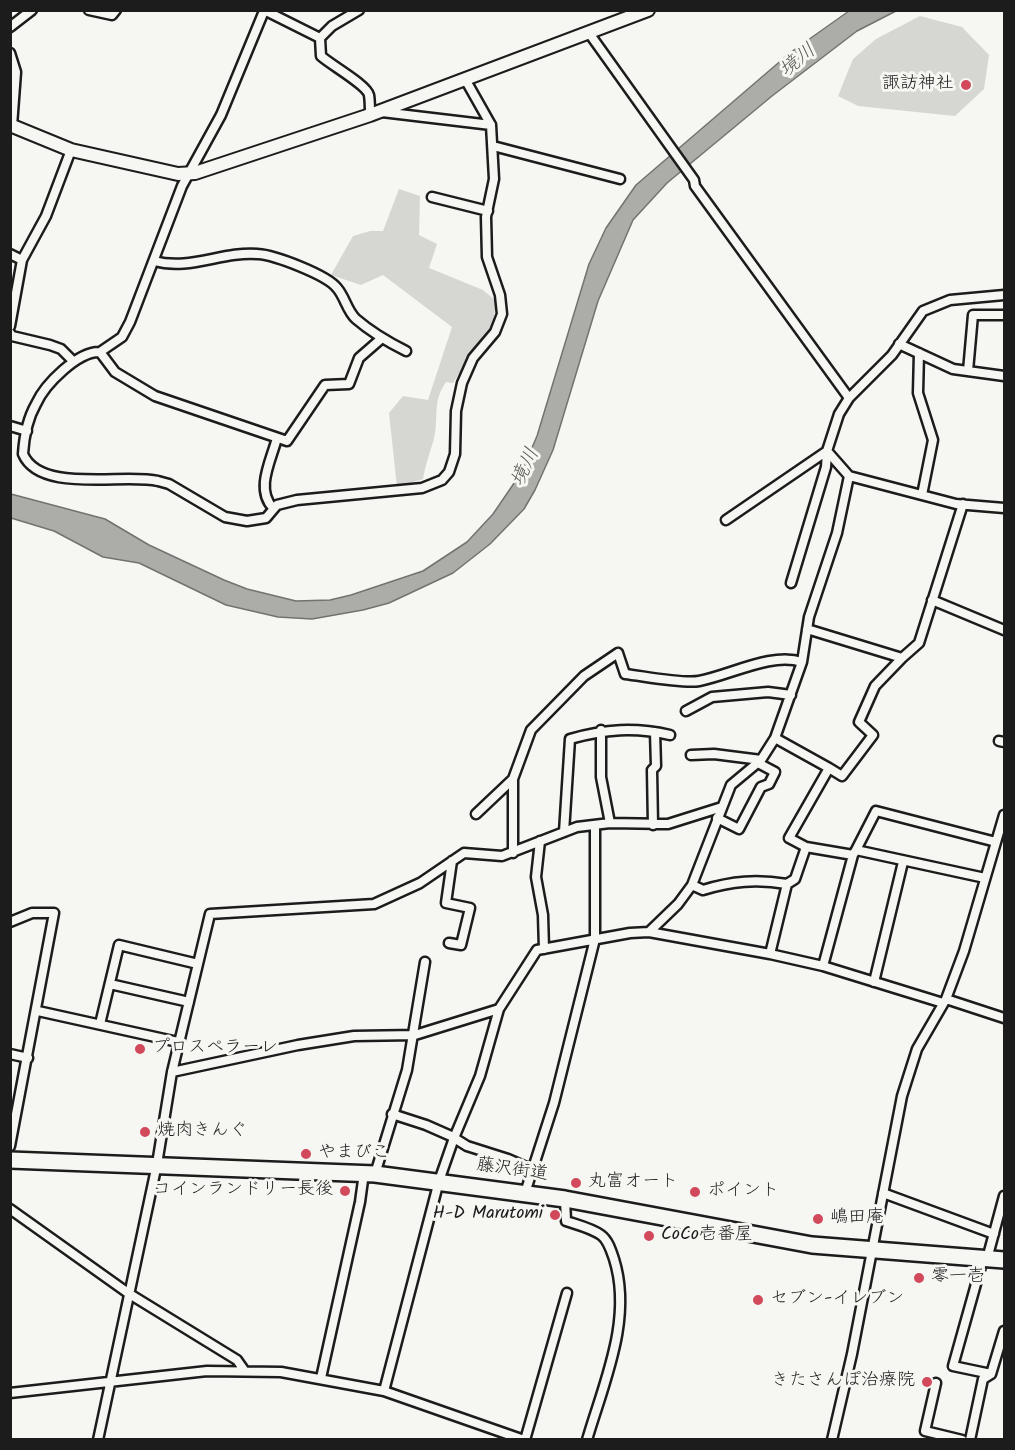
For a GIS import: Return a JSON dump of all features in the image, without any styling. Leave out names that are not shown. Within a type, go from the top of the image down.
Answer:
[{"type":"highway","name":"藤沢街道","points":[[10,1160],[369,1174],[439,1181],[525,1192],[812,1245],[873,1252],[1005,1260]]},
{"type":"street","points":[[10,27],[32,10]]},
{"type":"street","points":[[89,10],[112,15],[116,10]]},
{"type":"street","points":[[320,38],[264,10],[221,115],[186,175],[154,261],[122,337],[100,352],[89,352],[74,361],[36,402],[22,454],[25,460],[48,474],[92,480],[150,479],[169,484],[225,517],[247,521],[266,518],[273,508],[297,500],[406,492],[442,480],[449,472],[455,454],[456,411],[462,383],[472,358],[495,333],[502,314],[500,295],[487,257],[488,211],[494,179],[491,159],[493,146],[491,125],[465,79]]},
{"type":"street","points":[[359,10],[332,26],[320,38],[321,56],[343,75],[363,86],[369,93],[374,113]]},
{"type":"street","points":[[10,53],[16,72],[11,126],[71,150],[186,175],[374,113],[648,10]]},
{"type":"street","points":[[589,33],[694,180],[695,186],[849,398]]},
{"type":"street","points":[[374,113],[491,125]]},
{"type":"street","points":[[493,146],[620,179]]},
{"type":"street","points":[[10,326],[13,295],[22,260],[46,216],[71,150]]},
{"type":"street","points":[[432,197],[488,211]]},
{"type":"street","points":[[10,254],[22,260]]},
{"type":"street","points":[[154,261],[167,265],[194,264],[257,254],[276,259],[334,284],[353,316],[382,338],[406,351]]},
{"type":"street","points":[[791,583],[826,467],[827,451],[839,414],[849,398],[899,344],[917,317],[936,304],[1005,296]]},
{"type":"street","points":[[968,371],[973,315],[1005,315]]},
{"type":"street","points":[[10,333],[12,336],[61,349],[74,361]]},
{"type":"street","points":[[100,352],[115,372],[141,389],[176,404],[215,415],[287,441],[325,385],[349,384],[359,358],[382,338]]},
{"type":"street","points":[[899,344],[952,369],[1005,376]]},
{"type":"street","points":[[919,353],[918,393],[933,440],[922,495]]},
{"type":"street","points":[[10,426],[27,431]]},
{"type":"street","points":[[273,508],[266,500],[264,487],[277,438]]},
{"type":"street","points":[[827,451],[849,476],[963,504],[1005,508]]},
{"type":"street","points":[[726,520],[827,451]]},
{"type":"street","points":[[649,932],[678,904],[692,885],[731,785],[759,761],[775,738],[802,663],[809,617],[837,533],[849,476]]},
{"type":"street","points":[[775,738],[842,776],[873,735],[860,722],[875,686],[919,642],[963,504]]},
{"type":"street","points":[[932,600],[1005,630]]},
{"type":"street","points":[[807,629],[902,658]]},
{"type":"street","points":[[513,853],[513,779],[531,730],[584,676],[618,654],[625,674],[699,681],[765,662],[790,658],[802,663]]},
{"type":"street","points":[[687,711],[712,697],[768,692],[791,695]]},
{"type":"street","points":[[602,730],[601,777],[610,823]]},
{"type":"street","points":[[564,832],[570,739],[602,730],[655,732],[670,735]]},
{"type":"street","points":[[653,825],[652,770],[656,766],[655,732]]},
{"type":"street","points":[[691,755],[714,754],[759,761],[775,772],[769,784],[761,787],[739,829],[717,818]]},
{"type":"street","points":[[829,768],[789,838],[806,847],[855,853],[985,879]]},
{"type":"street","points":[[476,814],[513,779]]},
{"type":"street","points":[[98,1440],[157,1164],[178,1042],[210,914],[374,904],[420,883],[464,853],[502,856],[564,832],[595,825],[668,824],[722,807]]},
{"type":"street","points":[[823,966],[855,853],[876,811],[996,842]]},
{"type":"street","points":[[832,1440],[873,1252],[890,1148],[908,1077],[917,1049],[944,1001],[964,951],[1005,815]]},
{"type":"street","points":[[525,1192],[554,1102],[595,939],[595,825]]},
{"type":"street","points":[[540,841],[536,877],[543,915],[544,949]]},
{"type":"street","points":[[692,885],[703,891],[727,883],[756,879],[787,884],[795,879],[806,847]]},
{"type":"street","points":[[449,944],[461,945],[470,908],[446,903],[452,861]]},
{"type":"street","points":[[874,982],[903,862]]},
{"type":"street","points":[[770,954],[787,884]]},
{"type":"street","points":[[10,922],[33,913],[54,913],[38,1011],[10,1146]]},
{"type":"street","points":[[384,1391],[439,1181],[454,1137],[480,1076],[499,1010],[537,950],[649,932],[823,966],[1005,1018]]},
{"type":"street","points":[[100,1024],[119,945],[198,964]]},
{"type":"street","points":[[321,1378],[360,1202],[407,1070],[415,1035],[425,962]]},
{"type":"street","points":[[110,984],[189,1002]]},
{"type":"street","points":[[172,1072],[297,1045],[354,1036],[415,1035],[499,1010]]},
{"type":"street","points":[[38,1011],[178,1042]]},
{"type":"street","points":[[10,1054],[28,1058]]},
{"type":"street","points":[[392,1114],[454,1137],[467,1146],[533,1170]]},
{"type":"street","points":[[883,1193],[994,1234]]},
{"type":"street","points":[[991,1374],[953,1366],[1005,1196]]},
{"type":"street","points":[[565,1199],[566,1221],[602,1236],[610,1247],[622,1287],[621,1311],[614,1348],[587,1440]]},
{"type":"street","points":[[10,1209],[128,1293],[237,1360],[244,1370]]},
{"type":"street","points":[[10,1393],[207,1371],[244,1370],[321,1378],[384,1391],[511,1438],[524,1440],[567,1293]]},
{"type":"street","points":[[970,1440],[983,1380],[991,1374],[1005,1331]]},
{"type":"street","points":[[936,1383],[925,1431],[962,1440]]},
{"type":"shaded area","points":[[920,16],[962,27],[989,55],[984,89],[955,116],[858,106],[838,96],[853,59],[876,39]]},
{"type":"shaded area","points":[[399,189],[420,196],[419,235],[437,244],[429,268],[483,290],[495,300],[495,312],[481,344],[453,383],[446,382],[441,390],[437,404],[435,434],[423,479],[397,487],[389,413],[403,396],[428,400],[452,327],[383,275],[361,285],[331,275],[353,236],[370,231],[383,231]]},
{"type":"water","name":"境川","points":[[849,11],[896,11],[857,31],[772,96],[667,183],[633,220],[598,301],[553,450],[535,490],[524,509],[490,544],[453,573],[389,603],[363,610],[312,619],[278,617],[226,605],[139,563],[103,557],[54,531],[11,518],[11,494],[105,519],[149,545],[224,580],[247,589],[296,601],[330,600],[423,571],[467,542],[493,514],[521,473],[537,436],[589,264],[606,228],[636,185],[791,52]]},
{"type":"place","name":"諏訪神社","points":[[966,85]]},
{"type":"place","name":"プロスぺラーレ","points":[[140,1049]]},
{"type":"place","name":"焼肉きんぐ","points":[[145,1132]]},
{"type":"place","name":"やまびこ","points":[[306,1154]]},
{"type":"place","name":"丸富オート","points":[[576,1183]]},
{"type":"place","name":"コインランドリー長後","points":[[345,1191]]},
{"type":"place","name":"ポイント","points":[[695,1192]]},
{"type":"place","name":"H-D Marutomi","points":[[555,1215]]},
{"type":"place","name":"嶋田庵","points":[[818,1219]]},
{"type":"place","name":"CoCo壱番屋","points":[[649,1236]]},
{"type":"place","name":"零一壱","points":[[919,1278]]},
{"type":"place","name":"セブン-イレブン","points":[[758,1300]]},
{"type":"place","name":"きたさんぽ治療院","points":[[927,1382]]}]
